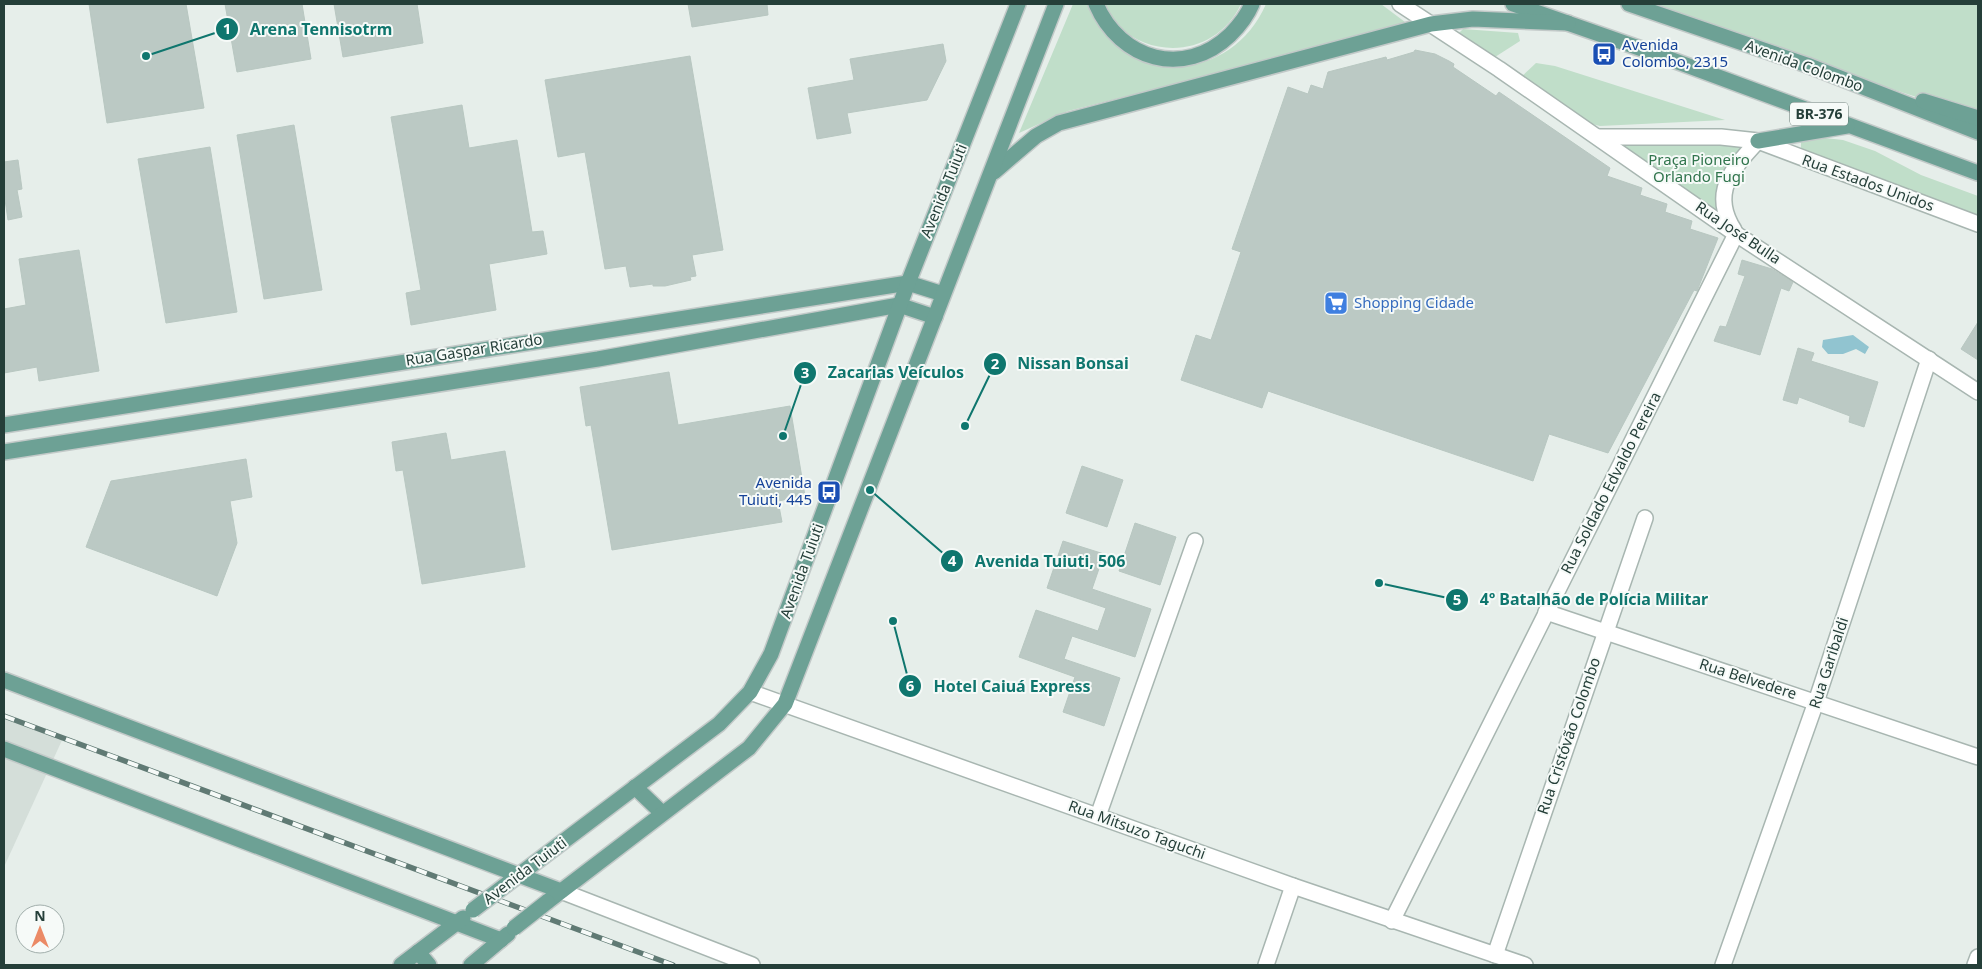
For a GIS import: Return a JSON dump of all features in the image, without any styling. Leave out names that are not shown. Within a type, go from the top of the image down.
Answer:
[{"type":"main road","name":"Avenida Tuiuti","points":[[400,965],[719,724],[750,692],[771,654],[899,306],[1018,4]]},
{"type":"main road","name":"Avenida Tuiuti","points":[[470,965],[546,902],[749,748],[786,704],[1056,4]]},
{"type":"main road","points":[[1096,4],[1102,18],[1115,35],[1137,50],[1156,58],[1181,59],[1202,54],[1219,44],[1238,27],[1252,4]]},
{"type":"main road","name":"BR-376","points":[[1514,4],[1978,173]]},
{"type":"main road","name":"Avenida Colombo","points":[[1629,4],[1807,65],[1978,132]]},
{"type":"main road","points":[[991,174],[1030,140],[1059,123],[1431,24],[1473,18],[1568,23]]},
{"type":"main road","points":[[1807,65],[1978,118]]},
{"type":"main road","points":[[1758,141],[1850,126]]},
{"type":"main road","name":"Rua Gaspar Ricardo","points":[[4,425],[908,283],[944,294]]},
{"type":"main road","points":[[845,293],[848,314]]},
{"type":"main road","name":"Rua Gaspar Ricardo","points":[[4,452],[606,357],[899,306],[935,317]]},
{"type":"main road","points":[[52,417],[56,443]]},
{"type":"main road","points":[[4,680],[561,891]]},
{"type":"main road","points":[[4,749],[501,940]]},
{"type":"main road","points":[[635,787],[662,813]]},
{"type":"main road","points":[[418,952],[429,965]]},
{"type":"street","name":"Rua José Bulla","points":[[1400,4],[1599,137],[1736,234],[1978,392]]},
{"type":"street","points":[[1599,137],[1721,137],[1758,141]]},
{"type":"street","points":[[1736,234],[1727,219],[1724,208],[1724,193],[1729,176],[1758,141]]},
{"type":"street","name":"Rua Estados Unidos","points":[[1758,141],[1978,224]]},
{"type":"street","name":"Rua Soldado Edvaldo Pereira","points":[[1392,921],[1736,234]]},
{"type":"street","name":"Rua Garibaldi","points":[[1723,965],[1816,702],[1929,359]]},
{"type":"street","name":"Rua Cristóvão Colombo","points":[[1495,955],[1604,632],[1645,518]]},
{"type":"street","points":[[1098,816],[1195,541]]},
{"type":"street","name":"Rua Belvedere","points":[[1546,612],[1978,757]]},
{"type":"street","name":"Rua Mitsuzo Taguchi","points":[[750,692],[1392,921],[1525,965]]},
{"type":"street","points":[[1266,965],[1293,886]]},
{"type":"street","points":[[561,891],[752,965]]},
{"type":"street","points":[[1975,965],[1978,957]]},
{"type":"shaded area","points":[[4,716],[63,738],[4,867]]},
{"type":"green space","points":[[1073,4],[1089,4],[1102,27],[1115,43],[1141,59],[1162,65],[1183,66],[1204,62],[1223,53],[1240,41],[1255,24],[1266,4],[1381,4],[1409,25],[1068,111],[1019,133]]},
{"type":"green space","points":[[1103,4],[1241,4],[1231,20],[1218,33],[1202,42],[1186,47],[1168,48],[1150,45],[1134,37],[1116,24],[1109,16]]},
{"type":"green space","points":[[1630,4],[1978,4],[1978,117]]},
{"type":"green space","points":[[1463,29],[1518,33],[1520,41],[1495,57],[1459,37],[1459,33]]},
{"type":"green space","points":[[1536,63],[1555,66],[1725,120],[1600,126],[1588,123],[1520,78]]},
{"type":"green space","points":[[1807,136],[1843,140],[1875,151],[1921,175],[1978,196],[1978,216],[1807,153],[1801,148],[1801,141]]},
{"type":"green space","name":"Praça Pioneiro Orlando Fugi","points":[[1599,137],[1758,141],[1730,176],[1727,219]]},
{"type":"water","points":[[1853,335],[1869,347],[1865,354],[1856,349],[1843,354],[1828,354],[1822,347],[1823,340]]},
{"type":"building","points":[[89,4],[186,4],[204,108],[107,123]]},
{"type":"building","points":[[225,4],[302,4],[311,59],[237,72]]},
{"type":"building","points":[[334,4],[417,4],[423,43],[343,57]]},
{"type":"building","points":[[688,4],[767,4],[768,15],[692,27]]},
{"type":"building","points":[[943,44],[946,61],[927,100],[847,113],[851,133],[817,139],[808,88],[854,80],[850,59]]},
{"type":"building","points":[[1415,50],[1435,54],[1454,64],[1453,67],[1496,96],[1499,92],[1610,168],[1607,176],[1642,188],[1640,195],[1667,204],[1665,212],[1692,221],[1690,229],[1718,238],[1697,291],[1694,290],[1608,453],[1549,434],[1533,481],[1268,391],[1262,408],[1181,380],[1196,335],[1211,340],[1241,252],[1232,249],[1288,87],[1308,94],[1311,85],[1323,89],[1328,72],[1386,57],[1387,60],[1414,52]]},
{"type":"building","points":[[690,56],[723,250],[692,255],[696,276],[690,277],[691,280],[665,286],[653,286],[653,284],[630,287],[626,266],[605,269],[585,152],[558,157],[545,80]]},
{"type":"building","points":[[462,105],[469,148],[517,140],[532,232],[543,231],[547,254],[489,264],[496,310],[411,325],[406,293],[421,290],[391,117]]},
{"type":"building","points":[[294,125],[322,290],[264,299],[237,135]]},
{"type":"building","points":[[210,147],[237,312],[166,323],[138,159]]},
{"type":"building","points":[[18,160],[22,189],[17,190],[22,217],[8,220],[4,193],[4,162]]},
{"type":"building","points":[[79,250],[99,371],[39,381],[37,367],[4,373],[4,309],[26,305],[19,259]]},
{"type":"building","points":[[1742,260],[1772,269],[1793,282],[1789,291],[1781,288],[1760,355],[1714,341],[1720,326],[1726,327],[1745,276],[1738,274]]},
{"type":"building","points":[[1978,322],[1978,360],[1961,349]]},
{"type":"building","points":[[1798,348],[1814,353],[1811,361],[1878,382],[1864,427],[1849,422],[1850,416],[1799,397],[1797,404],[1783,400]]},
{"type":"building","points":[[669,372],[678,425],[790,406],[805,496],[778,501],[782,522],[612,550],[591,425],[586,426],[580,387]]},
{"type":"building","points":[[446,433],[451,460],[505,451],[525,567],[422,584],[403,470],[396,471],[392,442]]},
{"type":"building","points":[[246,459],[252,497],[230,501],[237,543],[217,596],[86,547],[111,481]]},
{"type":"building","points":[[1082,466],[1123,480],[1107,527],[1066,513]]},
{"type":"building","points":[[1135,523],[1176,537],[1160,585],[1119,571]]},
{"type":"building","points":[[1063,541],[1104,554],[1092,589],[1151,609],[1135,657],[1072,636],[1064,659],[1120,678],[1104,726],[1063,712],[1075,677],[1019,657],[1036,610],[1098,631],[1106,608],[1047,588]]},
{"type":"railway","points":[[4,716],[673,965]]},
{"type":"place","name":"Avenida Colombo, 2315","points":[[1604,54]]},
{"type":"place","name":"Arena Tennisotrm","points":[[146,56]]},
{"type":"place","name":"Shopping Cidade","points":[[1336,303]]},
{"type":"place","name":"Nissan Bonsai","points":[[965,426]]},
{"type":"place","name":"Zacarias Veículos","points":[[783,436]]},
{"type":"place","name":"Avenida Tuiuti, 506","points":[[870,490]]},
{"type":"place","name":"Avenida Tuiuti, 445","points":[[829,492]]},
{"type":"place","name":"4º Batalhão de Polícia Militar","points":[[1379,583]]},
{"type":"place","name":"Hotel Caiuá Express","points":[[893,621]]}]
